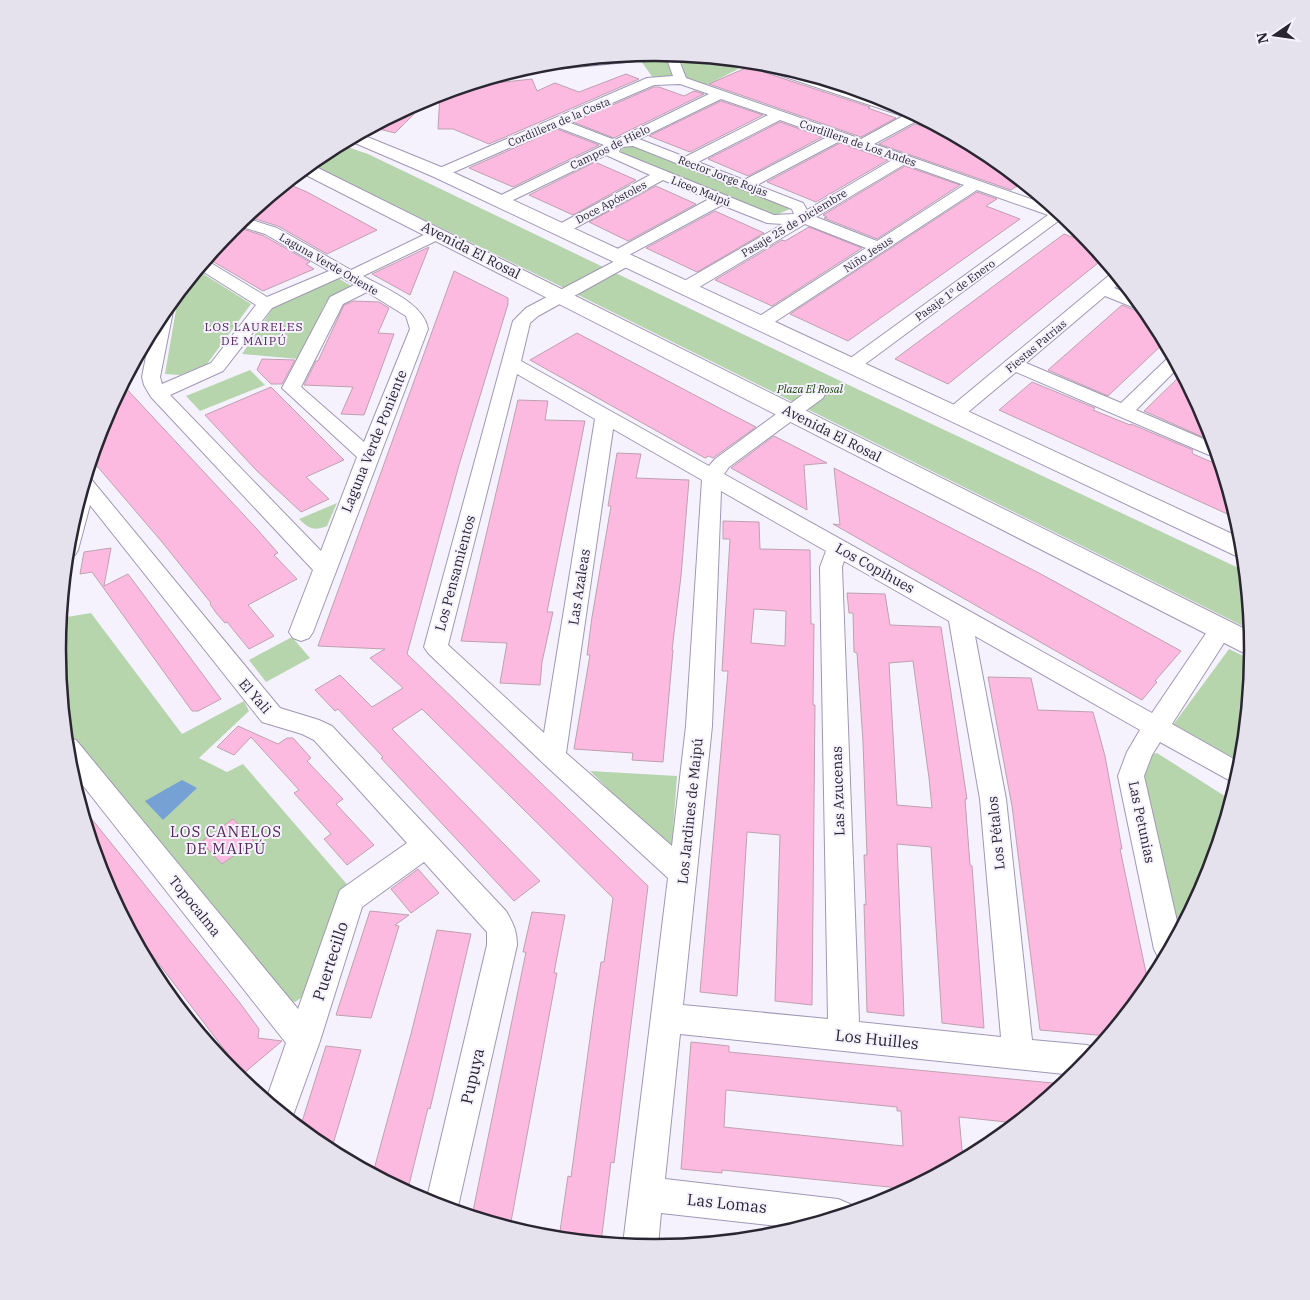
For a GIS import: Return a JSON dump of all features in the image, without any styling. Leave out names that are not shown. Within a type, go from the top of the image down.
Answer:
[{"type":"street","points":[[674,62],[681,80]]},
{"type":"street","name":"Cordillera de Los Andes","points":[[681,80],[1045,208]]},
{"type":"street","name":"Cordillera de la Costa","points":[[440,173],[652,81],[681,80]]},
{"type":"street","name":"Campos de Hielo","points":[[500,201],[720,94]]},
{"type":"street","points":[[686,162],[779,114]]},
{"type":"street","points":[[863,144],[909,119]]},
{"type":"street","name":"Rector Jorge Rojas","points":[[558,122],[614,144],[634,142],[746,185],[798,206],[803,218],[879,247]]},
{"type":"street","points":[[746,185],[839,136]]},
{"type":"street","points":[[361,140],[440,173],[1234,545]]},
{"type":"street","name":"Liceo Maipú","points":[[614,144],[612,154],[772,220],[803,218]]},
{"type":"street","name":"Pasaje 25 de Diciembre","points":[[685,288],[904,159]]},
{"type":"street","name":"Avenida El Rosal","points":[[312,172],[1244,641]]},
{"type":"street","name":"Doce Apóstoles","points":[[560,230],[661,175]]},
{"type":"street","name":"Niño Jesus","points":[[761,323],[976,184]]},
{"type":"street","points":[[1004,194],[1023,191]]},
{"type":"street","name":"Los Pensamientos","points":[[683,874],[553,757],[436,647],[524,318],[721,199]]},
{"type":"street","name":"Pasaje 1º de Enero","points":[[851,366],[1054,218]]},
{"type":"street","name":"Laguna Verde Oriente","points":[[249,224],[271,231],[368,285],[415,314]]},
{"type":"street","points":[[155,385],[217,367],[266,304],[343,271],[430,230]]},
{"type":"street","points":[[208,268],[266,304]]},
{"type":"street","name":"Fiestas Patrias","points":[[954,414],[1113,281]]},
{"type":"street","points":[[368,285],[336,300],[291,388],[368,456]]},
{"type":"street","points":[[1103,290],[1127,299]]},
{"type":"street","name":"Laguna Verde Poniente","points":[[301,632],[419,329],[415,314]]},
{"type":"street","points":[[162,328],[155,385],[324,569]]},
{"type":"street","name":"Los Copihues","points":[[511,363],[1231,769]]},
{"type":"street","points":[[1014,364],[1208,448]]},
{"type":"street","points":[[1123,412],[1170,366]]},
{"type":"street","points":[[713,477],[722,463],[816,394]]},
{"type":"street","name":"Las Azaleas","points":[[553,757],[605,416]]},
{"type":"street","name":"Los Jardines de Maipú","points":[[641,1238],[699,726],[709,499],[713,477]]},
{"type":"street","name":"El Yali","points":[[88,490],[271,715],[312,726],[323,733],[496,920],[502,932],[502,945]]},
{"type":"street","name":"Las Azucenas","points":[[841,549],[834,556],[831,567],[844,1036]]},
{"type":"street","name":"Los Pétalos","points":[[960,616],[994,799],[1018,1053]]},
{"type":"street","name":"Las Petunias","points":[[1168,939],[1132,776],[1140,752],[1221,629]]},
{"type":"street","name":"Topocalma","points":[[77,759],[304,1041]]},
{"type":"street","name":"Puertecillo","points":[[282,1105],[350,899],[426,845]]},
{"type":"street","name":"Pupuya","points":[[444,1199],[502,945]]},
{"type":"street","name":"Los Huilles","points":[[666,1018],[1077,1060]]},
{"type":"street","name":"Las Lomas","points":[[646,1194],[823,1214]]},
{"type":"green space","points":[[641,62],[668,62],[673,77],[653,78]]},
{"type":"green space","points":[[682,62],[741,68],[703,87],[684,80]]},
{"type":"green space","points":[[634,145],[792,208],[774,216],[620,154],[622,147]]},
{"type":"green space","name":"Plaza El Rosal","points":[[349,147],[368,154],[853,387],[1238,568],[1243,626],[550,281],[318,168]]},
{"type":"green space","points":[[203,274],[251,304],[207,364],[180,375],[165,374],[176,308]]},
{"type":"green space","points":[[338,278],[353,287],[326,302],[298,359],[242,354],[274,306]]},
{"type":"green space","points":[[250,370],[265,385],[200,411],[186,396]]},
{"type":"green space","points":[[337,503],[327,526],[312,528],[299,519]]},
{"type":"green space","points":[[91,613],[182,734],[244,701],[249,711],[199,758],[227,772],[243,764],[351,889],[308,993],[295,1002],[281,998],[73,741],[66,650],[68,617]]},
{"type":"green space","points":[[292,637],[310,658],[266,682],[249,660]]},
{"type":"green space","points":[[1229,649],[1244,656],[1239,727],[1233,758],[1173,725]]},
{"type":"green space","points":[[1157,753],[1225,796],[1213,839],[1199,875],[1174,927],[1143,778],[1145,756]]},
{"type":"green space","points":[[590,771],[677,776],[672,844],[661,841]]},
{"type":"water","points":[[182,780],[197,788],[163,820],[145,801]]},
{"type":"building","points":[[745,68],[762,71],[870,107],[868,108],[896,118],[861,137],[709,84]]},
{"type":"building","points":[[626,74],[639,79],[489,144],[453,129],[438,129],[440,102],[497,83],[532,79],[537,91],[555,83],[579,92]]},
{"type":"building","points":[[654,87],[684,96],[694,91],[704,94],[614,138],[573,122]]},
{"type":"building","points":[[721,101],[763,115],[690,152],[649,136]]},
{"type":"building","points":[[415,113],[395,133],[381,129]]},
{"type":"building","points":[[780,122],[822,137],[748,176],[708,159]]},
{"type":"building","points":[[915,124],[949,140],[982,160],[1017,186],[1011,190],[879,144]]},
{"type":"building","points":[[557,129],[599,145],[513,187],[469,168]]},
{"type":"building","points":[[840,143],[888,160],[816,202],[767,182]]},
{"type":"building","points":[[595,162],[636,180],[573,215],[529,195]]},
{"type":"building","points":[[905,166],[960,185],[877,239],[824,218],[827,217],[823,215]]},
{"type":"building","points":[[293,186],[377,230],[327,254],[278,226],[255,219]]},
{"type":"building","points":[[656,186],[696,204],[628,241],[589,222]]},
{"type":"building","points":[[977,192],[997,199],[986,206],[1020,219],[848,341],[790,314]]},
{"type":"building","points":[[715,211],[764,233],[697,272],[646,248]]},
{"type":"building","points":[[809,227],[862,248],[772,306],[715,280],[782,240],[785,241]]},
{"type":"building","points":[[244,229],[264,236],[310,262],[306,264],[314,269],[263,291],[213,261]]},
{"type":"building","points":[[1064,234],[1075,238],[1099,263],[948,384],[895,359]]},
{"type":"building","points":[[429,247],[410,295],[372,274]]},
{"type":"building","points":[[454,271],[508,298],[508,304],[459,465],[407,654],[648,886],[614,1163],[611,1162],[602,1236],[560,1231],[568,1176],[571,1177],[601,962],[604,962],[613,898],[422,709],[392,729],[540,881],[514,901],[338,709],[335,711],[315,690],[340,675],[372,707],[403,688],[370,658],[385,649],[318,646]]},
{"type":"building","points":[[354,301],[379,302],[389,308],[378,333],[394,334],[364,415],[341,414],[353,387],[304,385],[316,361],[318,361],[344,305]]},
{"type":"building","points":[[1122,305],[1135,310],[1160,347],[1108,396],[1048,370]]},
{"type":"building","points":[[577,333],[756,427],[713,458],[709,456],[705,458],[530,360]]},
{"type":"building","points":[[262,359],[295,360],[282,384],[271,384],[257,370]]},
{"type":"building","points":[[1177,379],[1204,437],[1144,411]]},
{"type":"building","points":[[1032,382],[1095,408],[1093,410],[1193,450],[1193,454],[1214,463],[1227,514],[999,410]]},
{"type":"building","points":[[271,387],[344,460],[306,477],[329,499],[301,512],[256,470],[205,415]]},
{"type":"building","points":[[127,390],[256,528],[278,553],[274,555],[297,579],[248,605],[274,636],[249,649],[227,622],[225,623],[217,614],[211,603],[96,465]]},
{"type":"building","points":[[518,400],[548,401],[545,420],[585,421],[547,612],[553,612],[542,662],[540,685],[500,683],[507,643],[461,641]]},
{"type":"building","points":[[774,436],[827,463],[804,465],[807,510],[731,468]]},
{"type":"building","points":[[617,453],[641,454],[636,478],[689,480],[663,762],[632,760],[633,753],[574,749],[590,655],[587,655],[592,617],[611,506],[608,506]]},
{"type":"building","points":[[834,468],[1039,573],[1181,651],[1155,681],[1157,682],[1142,700],[833,524],[840,525]]},
{"type":"building","points":[[723,521],[759,522],[760,549],[810,550],[811,624],[814,624],[813,705],[815,705],[812,1005],[775,1001],[780,835],[747,832],[737,996],[700,992],[728,671],[722,671],[730,539],[723,539]],"holes":[[[754,609],[786,611],[785,646],[751,643]]]},
{"type":"building","points":[[111,548],[104,586],[128,574],[221,699],[198,711],[192,711],[92,572],[80,574],[84,552]]},
{"type":"building","points":[[847,593],[885,594],[890,625],[941,627],[967,799],[965,799],[984,1028],[942,1023],[931,847],[897,844],[904,1016],[867,1012],[864,855],[867,855],[863,742],[857,653],[854,652],[853,613],[849,613]],"holes":[[[913,661],[932,808],[897,805],[889,663]]]},
{"type":"building","points":[[988,677],[1031,678],[1038,710],[1093,712],[1105,756],[1122,849],[1120,849],[1146,975],[1100,1035],[1040,1030],[1012,806]]},
{"type":"building","points":[[238,726],[278,744],[287,738],[293,738],[311,758],[307,761],[343,799],[336,804],[374,845],[347,865],[324,839],[331,834],[294,793],[299,790],[251,737],[234,755],[217,747]]},
{"type":"building","points":[[91,818],[240,1003],[259,1029],[258,1038],[282,1041],[245,1072],[229,1056],[145,944],[111,875]]},
{"type":"building","points":[[233,819],[254,841],[222,864],[201,842]]},
{"type":"building","points":[[418,869],[439,893],[411,913],[391,889]]},
{"type":"building","points":[[370,911],[409,915],[395,925],[399,926],[371,1018],[336,1015]]},
{"type":"building","points":[[532,912],[565,915],[554,973],[557,973],[511,1221],[473,1210],[526,952],[523,952]]},
{"type":"building","points":[[437,930],[471,934],[430,1109],[428,1108],[409,1184],[375,1167]]},
{"type":"building","points":[[691,1042],[729,1046],[729,1052],[1053,1083],[1006,1122],[959,1117],[962,1152],[894,1187],[722,1170],[722,1173],[681,1169]],"holes":[[[726,1090],[897,1107],[897,1111],[901,1111],[903,1146],[724,1127]]]},
{"type":"building","points":[[326,1046],[361,1050],[333,1143],[302,1121]]},
{"type":"district","name":"LOS LAURELES DE MAIPÚ","points":[[254,334]]},
{"type":"district","name":"LOS CANELOS DE MAIPÚ","points":[[226,840]]}]
